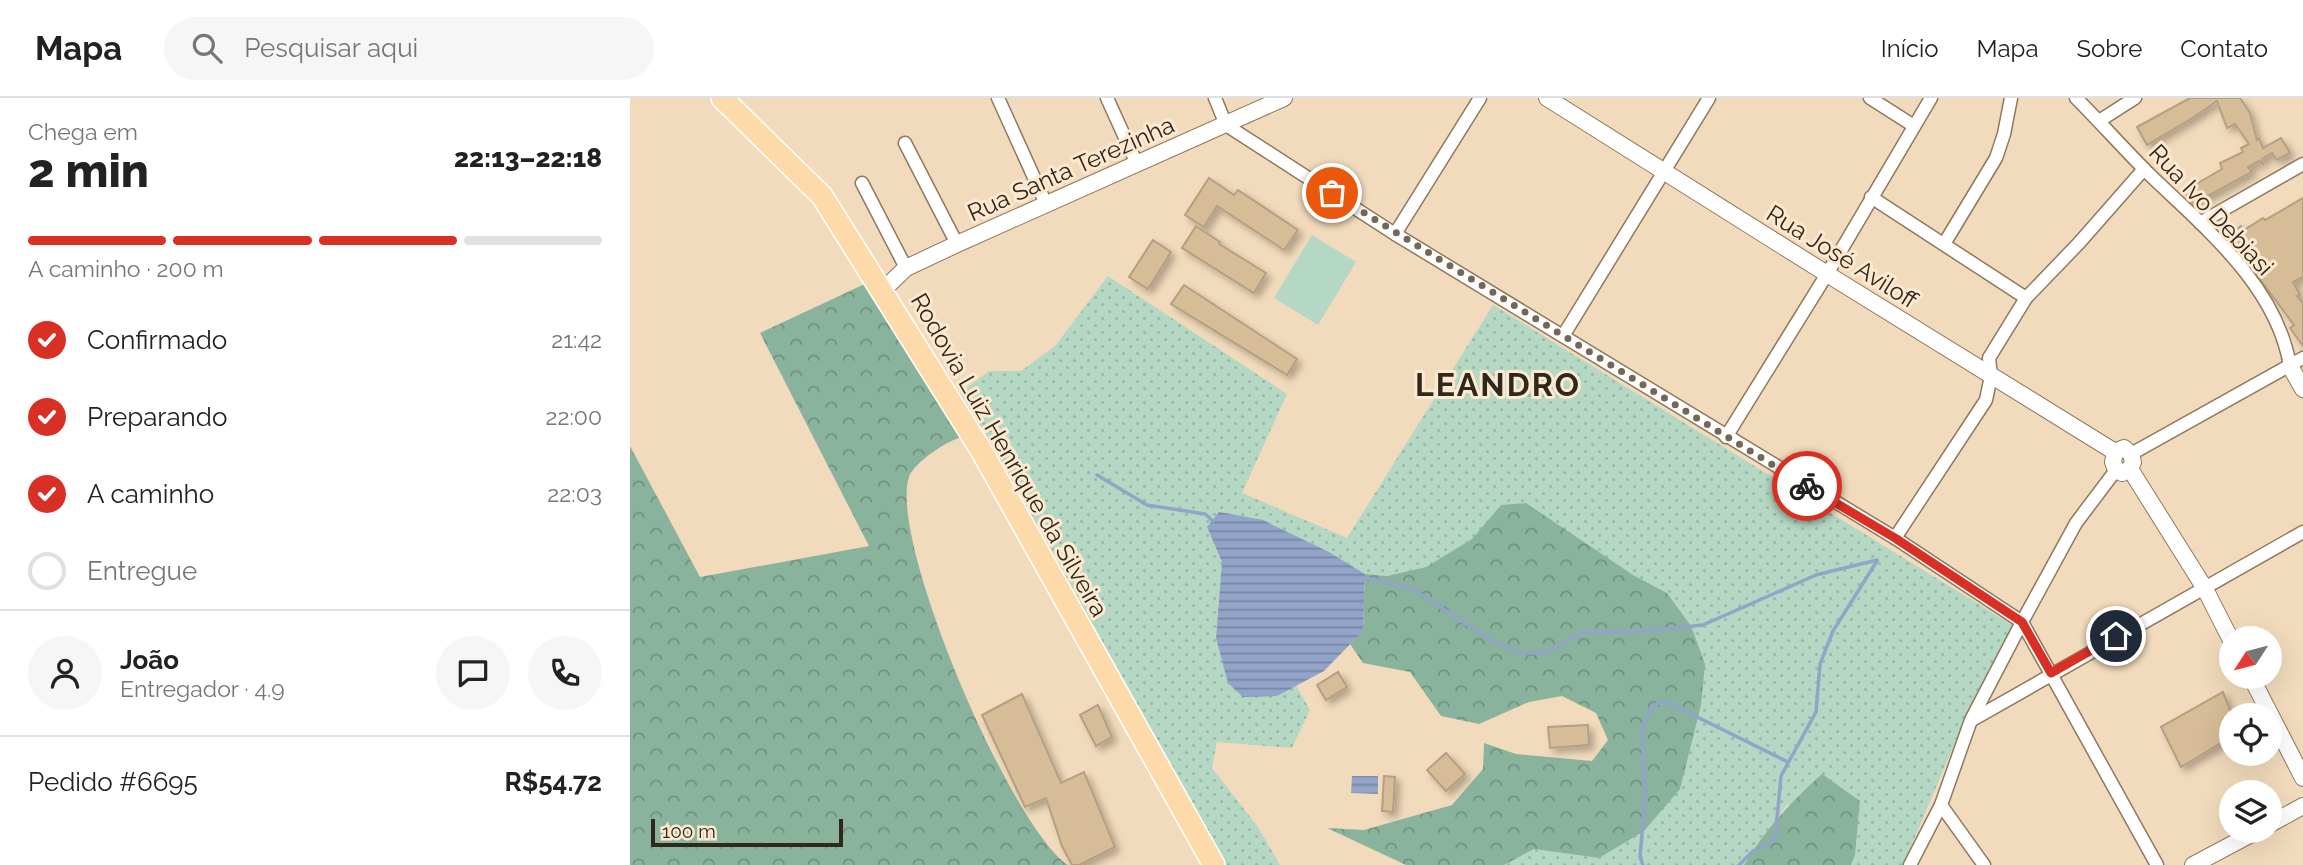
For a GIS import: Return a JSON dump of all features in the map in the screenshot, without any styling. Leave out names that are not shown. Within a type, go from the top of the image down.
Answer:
[{"type":"main road","name":"Rodovia Luiz Henrique da Silveira","points":[[722,98],[822,195],[982,450],[1214,865]]},
{"type":"street","points":[[998,98],[1046,204]]},
{"type":"street","points":[[1107,98],[1137,164]]},
{"type":"street","points":[[1215,98],[1226,125],[1395,234],[1895,538],[2022,622],[2157,865]]},
{"type":"street","name":"Rua Santa Terezinha","points":[[883,291],[906,268],[1284,98]]},
{"type":"street","points":[[1395,234],[1480,98]]},
{"type":"street","name":"Rua José Aviloff","points":[[1547,98],[2115,452],[2113,461],[2126,464]]},
{"type":"street","points":[[1563,335],[1662,170],[1709,98]]},
{"type":"street","points":[[1870,98],[1914,126]]},
{"type":"street","points":[[1726,437],[1931,98]]},
{"type":"street","points":[[1944,244],[1996,158],[2011,98]]},
{"type":"street","name":"Rua Ivo Debiasi","points":[[2076,98],[2237,263],[2268,304],[2287,347],[2297,362]]},
{"type":"street","points":[[2099,121],[2135,98]]},
{"type":"street","points":[[905,143],[957,244]]},
{"type":"street","points":[[2200,223],[2303,164]]},
{"type":"street","points":[[1895,538],[1986,400],[1991,376],[1989,358],[2026,298],[2080,243],[2144,169]]},
{"type":"street","points":[[862,183],[906,268]]},
{"type":"street","points":[[1871,197],[2026,298]]},
{"type":"street","points":[[1910,865],[1941,805],[1971,720],[2076,523],[2126,464],[2297,362],[2303,389]]},
{"type":"street","points":[[2126,464],[2204,587],[2224,626]]},
{"type":"street","points":[[1971,720],[2303,532]]},
{"type":"street","points":[[2258,690],[2303,778]]},
{"type":"street","points":[[1941,805],[1984,865]]},
{"type":"street","points":[[2282,817],[2303,806]]},
{"type":"street","points":[[2193,865],[2234,843]]},
{"type":"green space","points":[[1312,235],[1356,262],[1318,325],[1274,298]]},
{"type":"green space","points":[[884,275],[981,436],[959,438],[946,444],[923,460],[909,477],[908,511],[917,560],[935,618],[988,743],[1017,798],[1044,841],[1068,865],[630,865],[630,446],[700,577],[869,546],[760,333]]},
{"type":"green space","points":[[1108,276],[1287,394],[1242,493],[1347,538],[1493,305],[2014,626],[1960,731],[1903,865],[1851,865],[1855,855],[1860,801],[1787,805],[1744,865],[1504,865],[1534,849],[1599,858],[1667,593],[1501,505],[1472,539],[1426,567],[1387,576],[1365,574],[1329,552],[1263,520],[1207,527],[1222,562],[1216,638],[1277,696],[1296,685],[1310,710],[1292,748],[1217,742],[1212,768],[1258,827],[1280,865],[1220,865],[956,396],[989,371],[1021,371],[1055,346]]},
{"type":"green space","points":[[1526,503],[1633,575],[1667,593],[1691,626],[1705,664],[1701,705],[1680,789],[1644,831],[1599,858],[1534,849],[1504,865],[1406,865],[1327,828],[1364,830],[1452,805],[1483,769],[1484,743],[1516,754],[1592,761],[1608,740],[1596,713],[1562,696],[1529,702],[1479,724],[1441,716],[1410,672],[1363,663],[1350,644],[1363,631],[1365,574],[1387,576],[1426,567],[1472,539],[1501,505]]},
{"type":"green space","points":[[1822,774],[1860,801],[1855,855],[1851,865],[1744,865],[1780,816]]},
{"type":"water","points":[[1219,512],[1263,520],[1329,552],[1365,574],[1363,631],[1324,671],[1277,696],[1243,697],[1228,683],[1216,638],[1222,562],[1207,527]]},
{"type":"water","points":[[1352,776],[1378,776],[1378,794],[1351,793]]},
{"type":"building","points":[[2190,98],[2240,98],[2250,113],[2257,140],[2259,138],[2263,148],[2281,138],[2290,153],[2277,160],[2272,153],[2262,159],[2263,164],[2259,161],[2248,167],[2252,172],[2193,204],[2184,191],[2222,169],[2220,163],[2243,152],[2241,148],[2249,144],[2235,124],[2227,128],[2217,101],[2147,145],[2137,127]]},
{"type":"building","points":[[1209,178],[1234,195],[1238,190],[1298,230],[1284,250],[1217,206],[1204,227],[1185,215]]},
{"type":"building","points":[[2303,198],[2303,277],[2293,282],[2300,295],[2297,296],[2303,303],[2303,346],[2290,328],[2294,325],[2227,235],[2241,226],[2244,230],[2263,218],[2265,220]]},
{"type":"building","points":[[1196,226],[1220,242],[1219,244],[1266,273],[1254,293],[1182,248]]},
{"type":"building","points":[[1153,240],[1171,252],[1148,289],[1129,277]]},
{"type":"building","points":[[1184,285],[1297,359],[1287,375],[1171,304]]},
{"type":"building","points":[[1338,672],[1347,687],[1326,700],[1317,685]]},
{"type":"building","points":[[2223,692],[2227,703],[2219,703],[2219,744],[2181,767],[2161,727]]},
{"type":"building","points":[[1022,694],[1061,783],[1084,772],[1115,847],[1079,865],[1072,865],[1062,846],[1046,798],[1025,807],[982,715]]},
{"type":"building","points":[[1098,705],[1112,737],[1096,746],[1080,715]]},
{"type":"building","points":[[1588,725],[1589,745],[1550,748],[1548,727]]},
{"type":"building","points":[[1446,753],[1465,774],[1446,791],[1427,770]]},
{"type":"building","points":[[1384,776],[1395,777],[1393,812],[1382,811]]},
{"type":"waterway","points":[[1097,475],[1147,505],[1205,514],[1213,521]]},
{"type":"waterway","points":[[1360,579],[1410,587],[1490,640],[1519,653],[1544,653],[1582,633],[1645,631],[1703,625],[1816,575],[1877,560]]},
{"type":"waterway","points":[[1739,865],[1753,851],[1775,840],[1781,776],[1816,712],[1820,664],[1833,631],[1877,561]]},
{"type":"waterway","points":[[1643,865],[1640,857],[1645,801],[1642,730],[1652,707],[1658,703],[1669,703],[1788,762]]},
{"type":"way so far","points":[[1332,193],[1807,486]]},
{"type":"district","name":"LEANDRO","points":[[1498,385]]},
{"type":"route","points":[[1807,486],[1895,538],[2022,622],[2051,673],[2116,636]]}]
